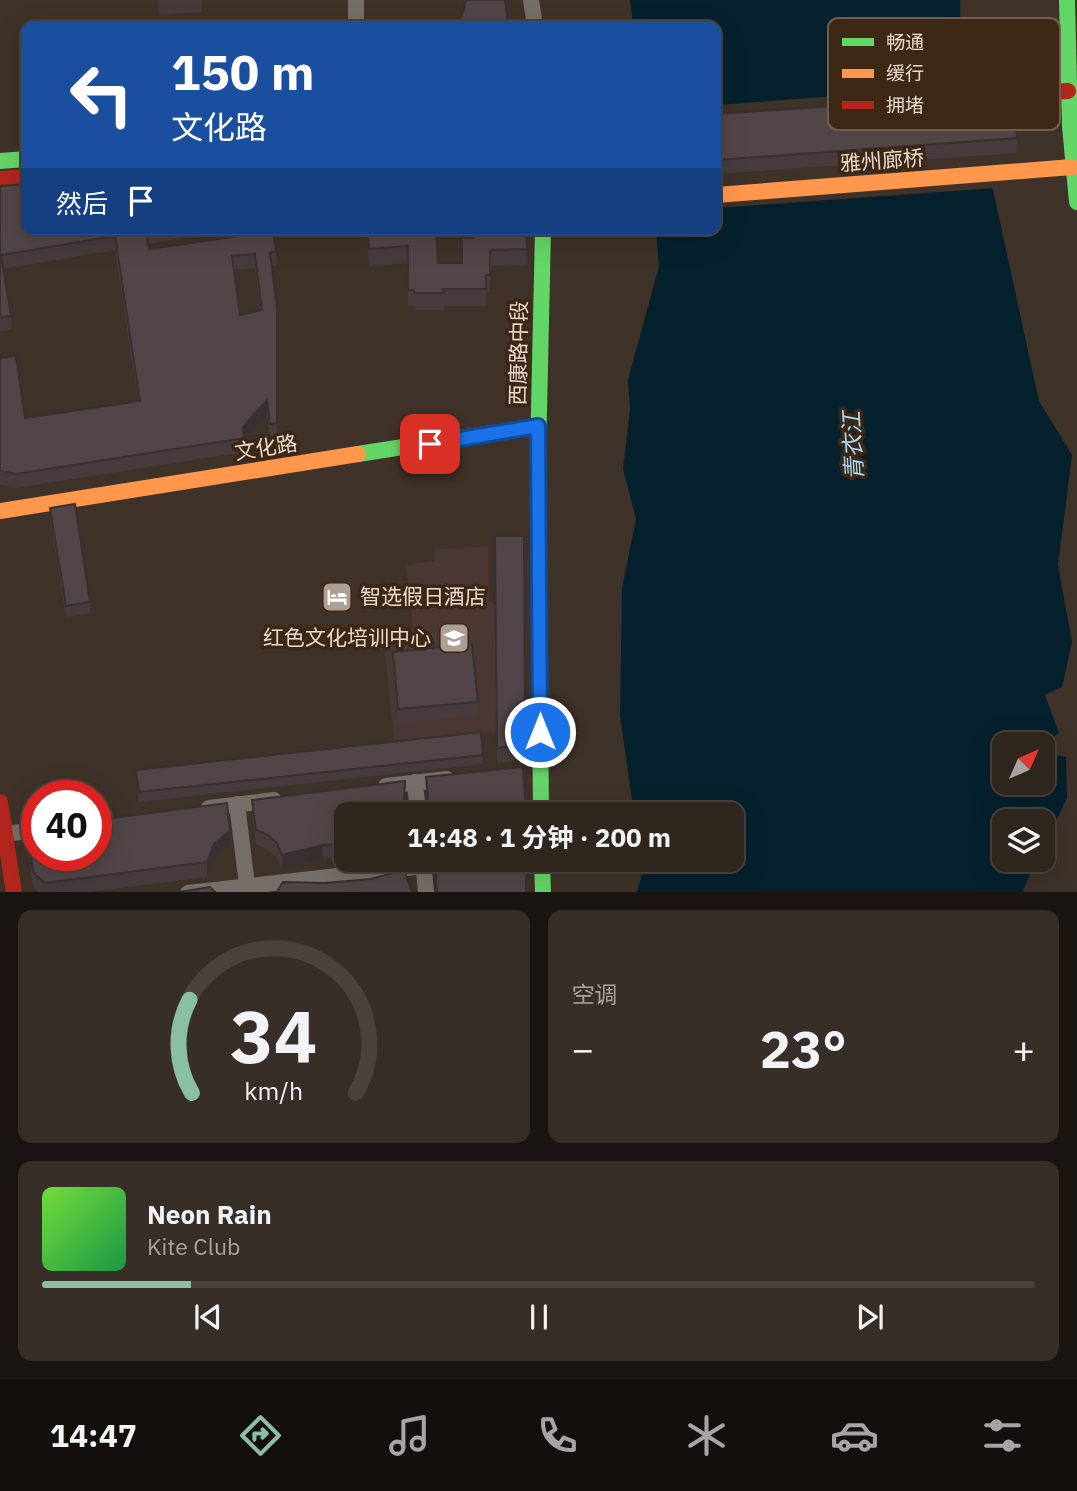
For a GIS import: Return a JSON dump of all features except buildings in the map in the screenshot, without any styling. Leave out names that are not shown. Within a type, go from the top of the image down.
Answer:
[{"type":"street","points":[[355,21],[356,0]]},
{"type":"street","points":[[531,0],[534,21]]},
{"type":"street","points":[[1068,0],[1068,91],[1072,167],[1077,202]]},
{"type":"street","points":[[1060,91],[1068,91]]},
{"type":"street","points":[[0,161],[21,159]]},
{"type":"street","name":"雅州廊桥","points":[[721,195],[1072,167]]},
{"type":"street","points":[[0,179],[21,177]]},
{"type":"street","name":"西康路中段","points":[[539,802],[534,769],[543,235]]},
{"type":"street","name":"文化路","points":[[0,511],[538,426]]},
{"type":"street","points":[[374,787],[465,777]]},
{"type":"street","points":[[415,782],[417,802]]},
{"type":"street","points":[[198,809],[292,797]]},
{"type":"street","points":[[0,802],[14,892]]},
{"type":"street","points":[[237,804],[247,889]]},
{"type":"street","points":[[4,834],[21,832]]},
{"type":"street","points":[[188,892],[247,889],[362,872]]},
{"type":"street","points":[[424,872],[426,892]]},
{"type":"street","points":[[542,872],[543,892]]},
{"type":"shaded area","name":"红色文化培训中心","points":[[488,546],[489,601],[495,605],[524,605],[525,724],[516,730],[394,740],[383,633],[413,628],[406,565],[434,561],[435,550]]},
{"type":"water","name":"青衣江","points":[[630,0],[960,0],[960,18],[828,18],[828,130],[980,130],[1039,401],[1072,455],[1058,565],[1072,642],[1062,687],[1045,695],[1059,733],[1055,736],[1055,732],[992,732],[992,795],[1055,795],[1055,755],[1066,757],[1067,798],[1055,823],[1055,809],[992,809],[992,872],[1031,872],[1024,892],[637,892],[643,872],[744,872],[744,802],[632,802],[620,716],[622,588],[636,519],[623,469],[630,410],[628,380],[659,266],[656,235],[721,235],[721,21],[632,21]]},
{"type":"pier","points":[[828,97],[828,130],[983,130],[996,188],[721,208],[721,105]]},
{"type":"traffic: fast","points":[[1067,0],[1070,126],[1077,202]]},
{"type":"traffic: fast","points":[[0,161],[21,159]]},
{"type":"traffic: fast","points":[[541,802],[538,456],[543,235]]},
{"type":"traffic: fast","points":[[358,454],[538,426]]},
{"type":"traffic: fast","points":[[542,872],[543,892]]},
{"type":"traffic: slow","points":[[721,195],[1072,167]]},
{"type":"traffic: slow","points":[[0,511],[358,454]]},
{"type":"traffic: jam","points":[[1060,91],[1068,91]]},
{"type":"traffic: jam","points":[[0,179],[21,177]]},
{"type":"traffic: jam","points":[[0,802],[14,892]]},
{"type":"place","name":"智选假日酒店","points":[[337,597]]},
{"type":"place","name":"红色文化培训中心","points":[[454,638]]},
{"type":"route","points":[[430,444],[538,426],[540,732]]}]
